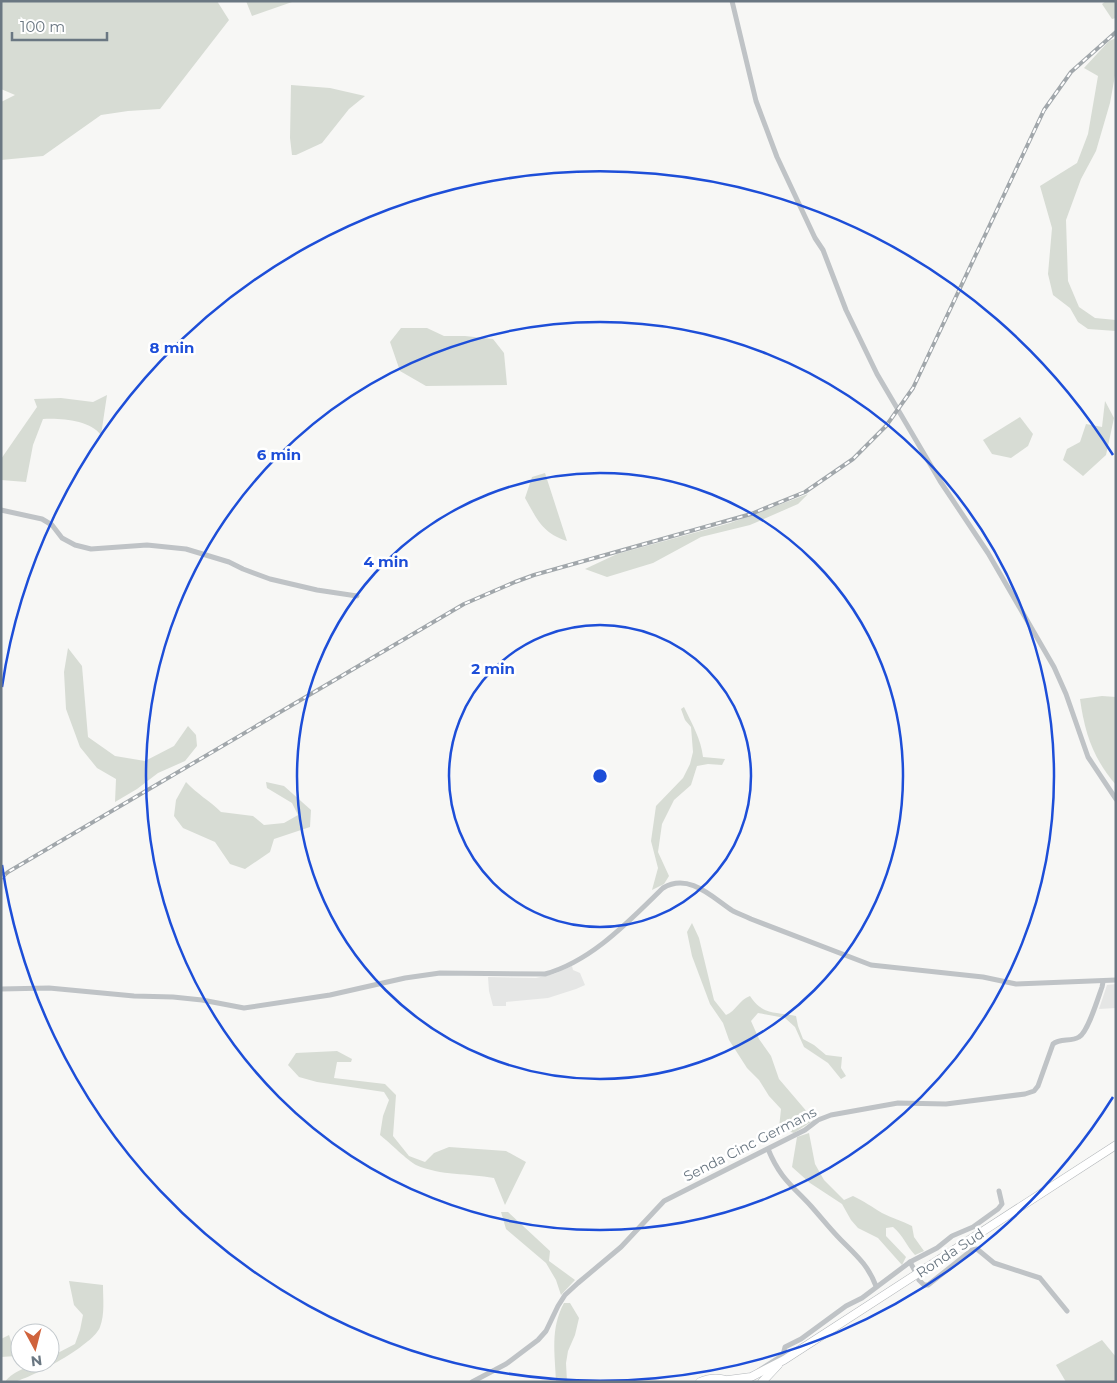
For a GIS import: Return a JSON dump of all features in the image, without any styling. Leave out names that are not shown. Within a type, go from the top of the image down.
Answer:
[{"type":"main road","name":"Ronda Sud","points":[[784,1360],[1116,1146]]},
{"type":"main road","points":[[700,1382],[708,1378],[730,1381],[751,1377],[784,1360]]},
{"type":"main road","points":[[762,1382],[784,1360]]},
{"type":"street","points":[[732,1],[743,56],[756,101],[777,157],[815,238],[823,250],[846,310],[865,350],[877,374],[940,481],[988,553],[1054,667],[1066,694],[1088,758],[1116,799]]},
{"type":"street","points":[[1,510],[42,519],[52,525],[62,538],[75,545],[91,549],[147,545],[186,549],[229,562],[270,579],[318,590],[357,596]]},
{"type":"street","points":[[1,989],[48,988],[134,996],[174,997],[244,1008],[330,995],[405,978],[440,973],[545,974],[576,961],[607,940],[663,888],[674,884],[698,887],[734,911],[751,919],[871,965],[983,977],[1016,984],[1116,980]]},
{"type":"street","name":"Senda Cinc Germans","points":[[472,1382],[506,1364],[538,1340],[546,1331],[560,1302],[568,1292],[617,1251],[660,1203],[805,1130],[818,1120],[898,1103],[950,1104],[1030,1093],[1038,1086],[1053,1044],[1058,1041],[1077,1038],[1084,1033],[1103,982]]},
{"type":"street","points":[[768,1148],[774,1162],[791,1187],[840,1239],[858,1255],[876,1286]]},
{"type":"street","points":[[751,1377],[764,1365],[783,1355],[786,1347],[801,1339],[846,1306],[862,1298],[910,1262],[937,1248],[952,1236],[973,1226],[998,1209],[1002,1204],[998,1191]]},
{"type":"street","points":[[920,1280],[924,1285],[928,1285],[972,1250],[977,1249],[994,1263],[1040,1278],[1067,1311]]},
{"type":"street","points":[[910,1262],[914,1271]]},
{"type":"shaded area","points":[[1,1],[217,1],[229,20],[160,109],[101,115],[43,156],[1,160],[1,102],[15,95],[1,89]]},
{"type":"shaded area","points":[[246,1],[295,1],[252,16]]},
{"type":"shaded area","points":[[1106,1],[1116,1],[1116,18],[1112,19],[1102,4]]},
{"type":"shaded area","points":[[1116,38],[1116,70],[1110,103],[1096,151],[1081,179],[1066,220],[1068,281],[1079,307],[1095,318],[1116,320],[1116,331],[1088,329],[1078,322],[1070,308],[1053,295],[1048,274],[1052,228],[1040,186],[1077,163],[1088,134],[1098,76],[1084,68],[1109,41]]},
{"type":"shaded area","points":[[291,85],[330,88],[365,96],[349,109],[322,143],[292,155],[290,138]]},
{"type":"shaded area","points":[[401,328],[427,328],[444,336],[493,339],[504,353],[507,385],[426,386],[400,371],[390,342]]},
{"type":"shaded area","points":[[107,395],[101,435],[83,423],[43,419],[33,445],[26,482],[1,480],[1,459],[37,407],[34,399],[61,398],[93,402]]},
{"type":"shaded area","points":[[1105,401],[1114,418],[1106,455],[1083,476],[1063,460],[1067,449],[1080,442],[1086,424],[1102,427]]},
{"type":"shaded area","points":[[1020,417],[1033,434],[1028,446],[1011,458],[992,454],[983,440]]},
{"type":"shaded area","points":[[545,473],[567,541],[552,534],[541,524],[525,498],[532,477]]},
{"type":"shaded area","points":[[808,494],[798,504],[750,525],[701,537],[653,563],[607,577],[585,569],[617,554],[730,523]]},
{"type":"shaded area","points":[[68,648],[82,666],[88,737],[115,756],[145,761],[174,746],[188,726],[196,735],[197,746],[185,761],[158,773],[137,789],[115,802],[116,779],[97,768],[80,747],[66,709],[64,672]]},
{"type":"shaded area","points":[[1102,696],[1116,697],[1116,785],[1101,765],[1091,745],[1084,723],[1080,699]]},
{"type":"shaded area","points":[[684,707],[698,738],[703,757],[725,759],[722,765],[708,764],[697,766],[691,785],[674,800],[662,824],[658,852],[669,876],[664,884],[652,890],[658,868],[651,841],[656,806],[683,778],[690,764],[693,752],[691,727],[685,720],[681,709]]},
{"type":"shaded area","points":[[186,782],[221,812],[253,816],[264,825],[284,823],[298,815],[292,803],[267,788],[266,782],[284,786],[311,810],[310,827],[274,839],[270,852],[245,869],[230,864],[215,842],[183,828],[174,816],[176,800]]},
{"type":"shaded area","points":[[692,923],[699,938],[714,1000],[726,1015],[750,996],[765,1010],[796,1016],[803,1039],[826,1055],[842,1057],[841,1068],[846,1076],[841,1079],[828,1063],[804,1047],[795,1027],[785,1018],[758,1013],[751,1021],[759,1039],[771,1056],[779,1079],[814,1120],[794,1133],[779,1128],[781,1109],[769,1096],[759,1080],[747,1068],[729,1040],[723,1023],[710,1004],[692,956],[687,932]]},
{"type":"shaded area","points":[[572,966],[573,970],[580,973],[585,985],[548,998],[506,1002],[506,1006],[493,1006],[488,977],[536,978],[554,974]]},
{"type":"shaded area","points":[[1116,984],[1116,1008],[1099,1009],[1107,985]]},
{"type":"shaded area","points":[[337,1051],[352,1059],[351,1062],[337,1062],[334,1078],[385,1084],[396,1095],[393,1136],[409,1156],[425,1162],[434,1153],[449,1147],[506,1151],[526,1162],[505,1205],[494,1178],[425,1169],[408,1160],[380,1135],[383,1116],[389,1100],[384,1092],[317,1082],[299,1077],[288,1065],[296,1053]]},
{"type":"shaded area","points":[[809,1133],[815,1164],[824,1180],[844,1200],[853,1196],[882,1213],[912,1226],[914,1237],[924,1251],[915,1255],[897,1230],[893,1227],[886,1228],[886,1236],[906,1257],[902,1265],[878,1238],[858,1228],[842,1204],[810,1183],[792,1167],[797,1137]]},
{"type":"shaded area","points":[[501,1212],[508,1212],[550,1251],[549,1261],[575,1280],[561,1295],[556,1280],[546,1263],[506,1229]]},
{"type":"shaded area","points":[[69,1281],[103,1285],[102,1322],[96,1334],[88,1342],[60,1360],[60,1352],[75,1344],[80,1330],[83,1315],[74,1305]]},
{"type":"shaded area","points":[[564,1303],[570,1303],[579,1318],[575,1335],[568,1351],[566,1363],[567,1382],[556,1382],[555,1332]]},
{"type":"shaded area","points":[[9,1335],[10,1356],[1,1357],[1,1339]]},
{"type":"shaded area","points":[[1102,1340],[1116,1357],[1116,1382],[1066,1382],[1056,1365]]},
{"type":"shaded area","points":[[36,1373],[18,1381],[5,1382],[13,1374]]},
{"type":"railway","points":[[1,878],[8,872],[464,604],[534,575],[751,514],[805,492],[853,459],[886,426],[913,388],[1044,110],[1071,72],[1116,32]]}]
